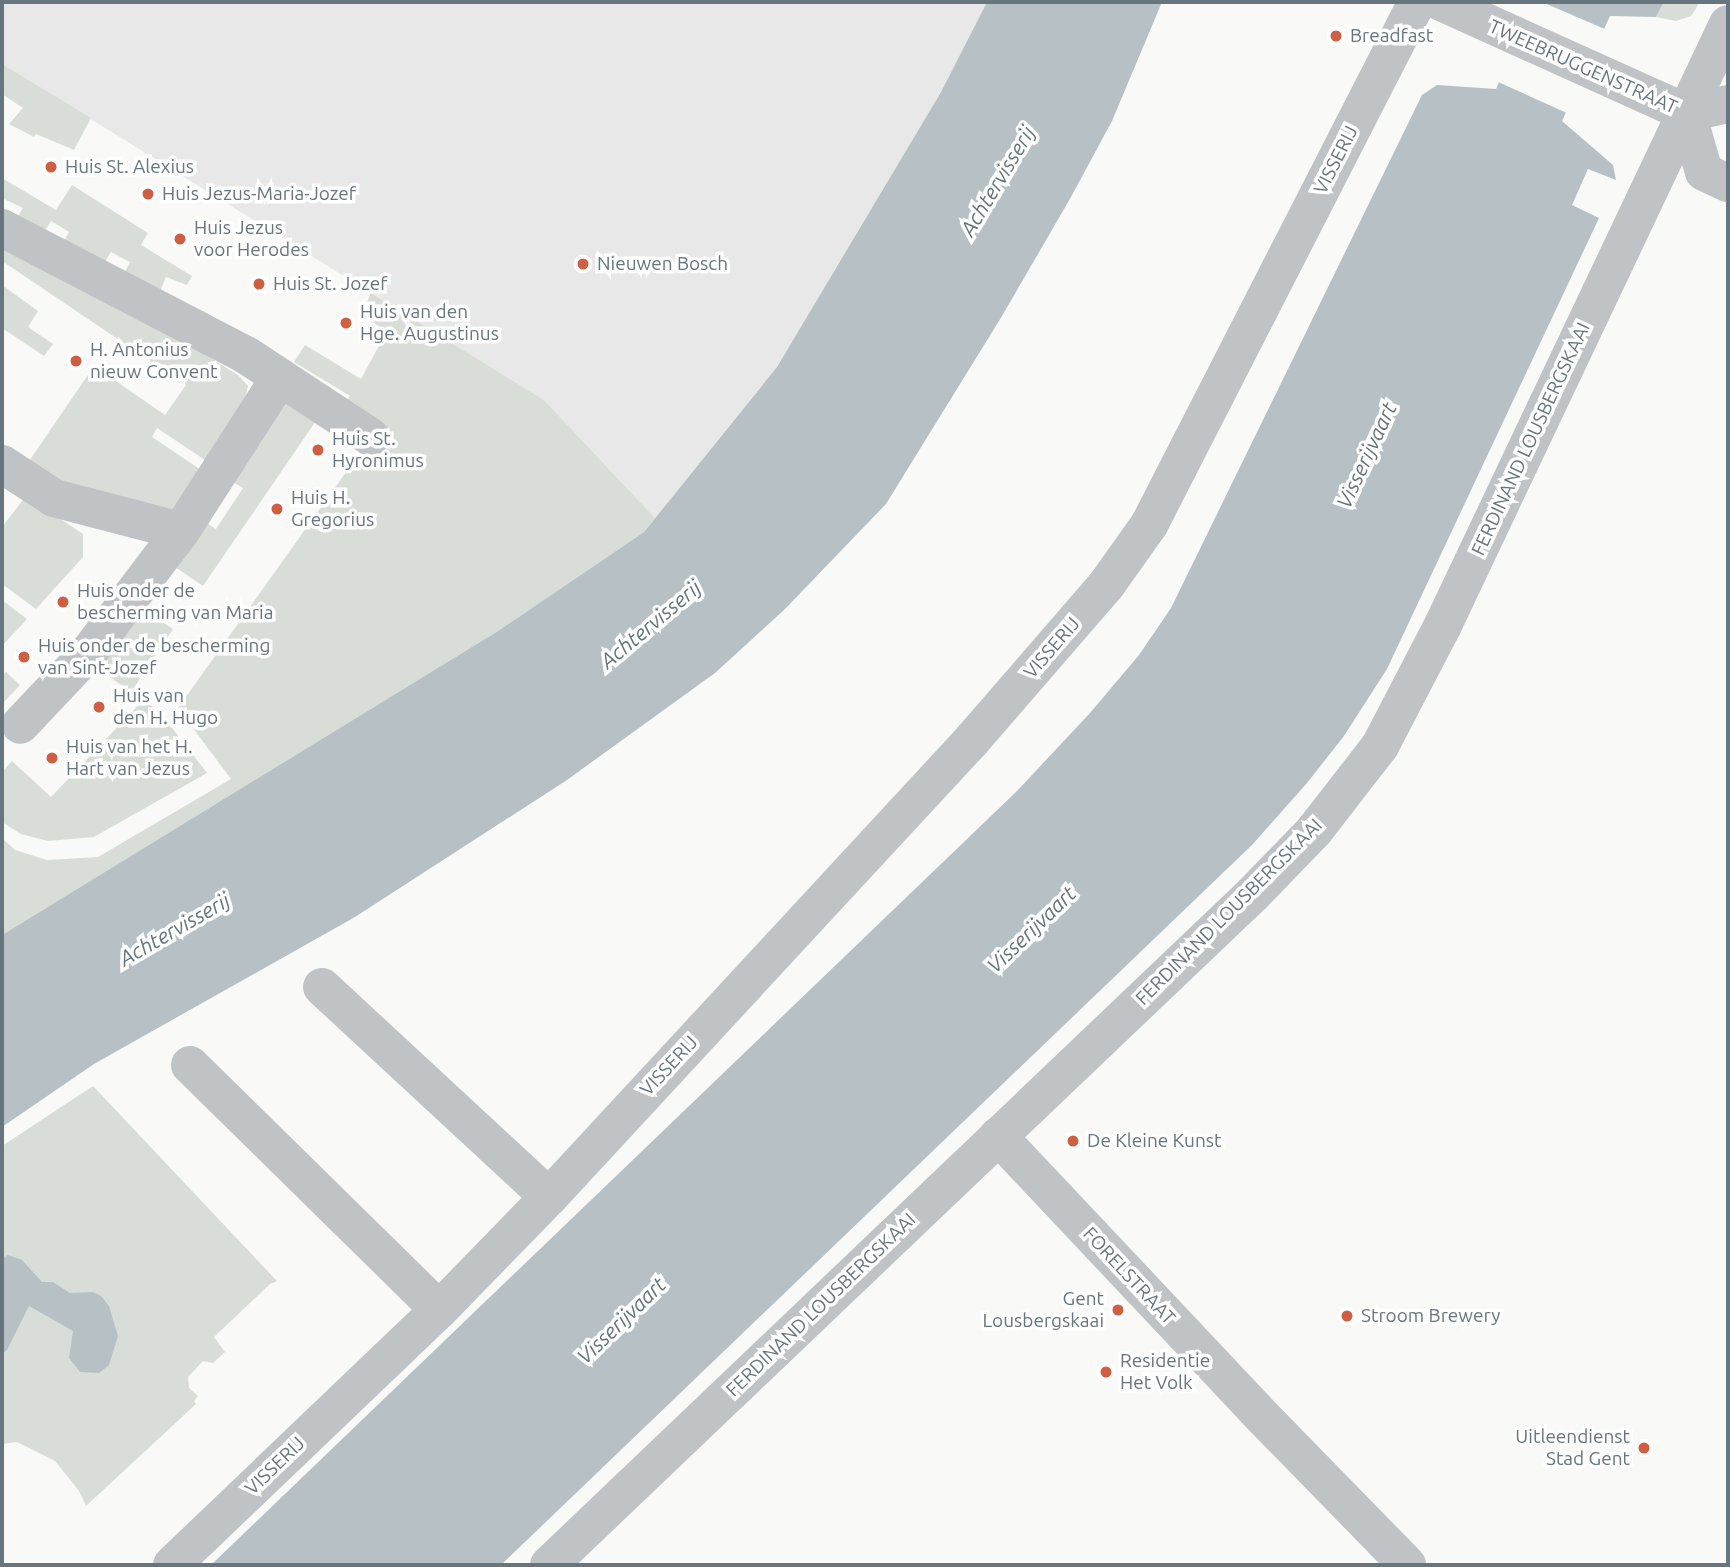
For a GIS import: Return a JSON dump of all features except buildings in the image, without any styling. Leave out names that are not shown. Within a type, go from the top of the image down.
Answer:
[{"type":"street","name":"VISSERIJ","points":[[172,1565],[439,1310],[549,1197],[972,740],[1107,584],[1149,525],[1417,2]]},
{"type":"street","name":"TWEEBRUGGENSTRAAT","points":[[1441,2],[1687,113]]},
{"type":"street","name":"FERDINAND LOUSBERGSKAAI","points":[[549,1565],[1262,885],[1314,831],[1380,746],[1443,625],[1728,24]]},
{"type":"street","points":[[1728,104],[1687,113],[1704,172],[1728,183]]},
{"type":"street","points":[[2,228],[223,343],[371,437]]},
{"type":"street","points":[[20,725],[89,652],[181,531],[279,379]]},
{"type":"street","points":[[2,464],[54,498],[181,531]]},
{"type":"street","points":[[322,987],[549,1197]]},
{"type":"street","points":[[190,1065],[439,1310]]},
{"type":"street","name":"FORELSTRAAT","points":[[998,1136],[1255,1409],[1407,1565]]},
{"type":"shaded area","name":"Nieuwen Bosch","points":[[2,2],[987,2],[941,92],[777,367],[655,518],[544,400],[2,64]]},
{"type":"shaded area","points":[[1664,2],[1700,2],[1691,16],[1676,21],[1656,17]]},
{"type":"shaded area","points":[[2,64],[91,118],[74,150],[36,134],[34,137],[9,124],[23,108],[2,94]]},
{"type":"shaded area","points":[[2,178],[56,210],[72,185],[148,233],[141,245],[192,276],[187,285],[166,277],[160,291],[122,278],[130,262],[111,252],[102,266],[62,245],[69,232],[51,221],[43,234],[16,220],[23,208],[2,198]]},
{"type":"shaded area","points":[[2,241],[172,334],[238,375],[248,386],[246,395],[208,462],[157,428],[152,437],[201,470],[175,511],[23,470],[94,366],[165,415],[186,385],[5,263],[2,267]]},
{"type":"shaded area","points":[[2,285],[38,311],[28,327],[53,344],[44,356],[2,328]]},
{"type":"shaded area","points":[[371,293],[544,400],[655,518],[644,532],[498,631],[2,935],[2,838],[15,850],[47,860],[98,857],[231,779],[178,708],[371,437],[343,407],[350,396],[294,362],[305,345],[361,379],[387,331],[361,315]]},
{"type":"shaded area","points":[[291,393],[322,412],[203,586],[175,567],[205,522],[216,529],[243,488],[233,482]]},
{"type":"shaded area","points":[[26,496],[83,534],[83,557],[36,609],[2,584],[2,527]]},
{"type":"shaded area","points":[[2,600],[27,619],[2,646]]},
{"type":"shaded area","points":[[144,610],[173,629],[131,692],[97,668]]},
{"type":"shaded area","points":[[6,672],[20,685],[2,704],[2,676]]},
{"type":"shaded area","points":[[143,700],[159,711],[207,773],[94,837],[48,841],[21,834],[2,822],[2,772],[12,761],[51,797]]},
{"type":"shaded area","points":[[93,1086],[277,1281],[270,1284],[214,1337],[225,1352],[213,1363],[203,1361],[188,1377],[189,1388],[198,1396],[194,1401],[196,1404],[86,1506],[79,1491],[55,1461],[17,1442],[2,1444],[2,1146]]},
{"type":"water","name":"Achtervisserij","points":[[987,2],[1162,2],[1112,121],[1071,197],[1002,316],[886,504],[785,609],[715,673],[567,780],[355,917],[94,1064],[2,1127],[2,935],[498,631],[644,532],[777,367],[941,92]]},
{"type":"water","name":"Visserijvaart","points":[[1533,2],[1664,2],[1656,17],[1610,16],[1562,121],[1613,165],[1616,180],[1588,169],[1572,205],[1599,218],[1387,669],[1344,736],[1307,783],[1252,845],[501,1565],[211,1565],[1017,791],[1090,713],[1139,655],[1171,608],[1422,95],[1437,85],[1496,89]]},
{"type":"water","points":[[8,1255],[22,1260],[42,1282],[53,1282],[70,1293],[93,1292],[101,1296],[109,1306],[118,1336],[109,1365],[99,1373],[80,1372],[69,1358],[73,1331],[29,1306],[7,1350],[2,1354],[2,1259]]},
{"type":"pier","points":[[1529,2],[1542,2],[1607,30],[1569,114],[1496,81]]},
{"type":"place","name":"Breadfast","points":[[1336,36]]},
{"type":"place","name":"Huis St. Alexius","points":[[51,167]]},
{"type":"place","name":"Huis Jezus-Maria-Jozef","points":[[148,194]]},
{"type":"place","name":"Huis Jezus voor Herodes","points":[[180,239]]},
{"type":"place","name":"Nieuwen Bosch","points":[[583,264]]},
{"type":"place","name":"Huis St. Jozef","points":[[259,284]]},
{"type":"place","name":"Huis van den Hge. Augustinus","points":[[346,323]]},
{"type":"place","name":"H. Antonius nieuw Convent","points":[[76,361]]},
{"type":"place","name":"Huis St. Hyronimus","points":[[318,450]]},
{"type":"place","name":"Huis H. Gregorius","points":[[277,509]]},
{"type":"place","name":"Huis onder de bescherming van Maria","points":[[63,602]]},
{"type":"place","name":"Huis onder de bescherming van Sint-Jozef","points":[[24,657]]},
{"type":"place","name":"Huis van den H. Hugo","points":[[99,707]]},
{"type":"place","name":"Huis van het H. Hart van Jezus","points":[[52,758]]},
{"type":"place","name":"De Kleine Kunst","points":[[1073,1141]]},
{"type":"place","name":"Gent Lousbergskaai","points":[[1118,1310]]},
{"type":"place","name":"Stroom Brewery","points":[[1347,1316]]},
{"type":"place","name":"Residentie Het Volk","points":[[1106,1372]]},
{"type":"place","name":"Uitleendienst Stad Gent","points":[[1644,1448]]}]
